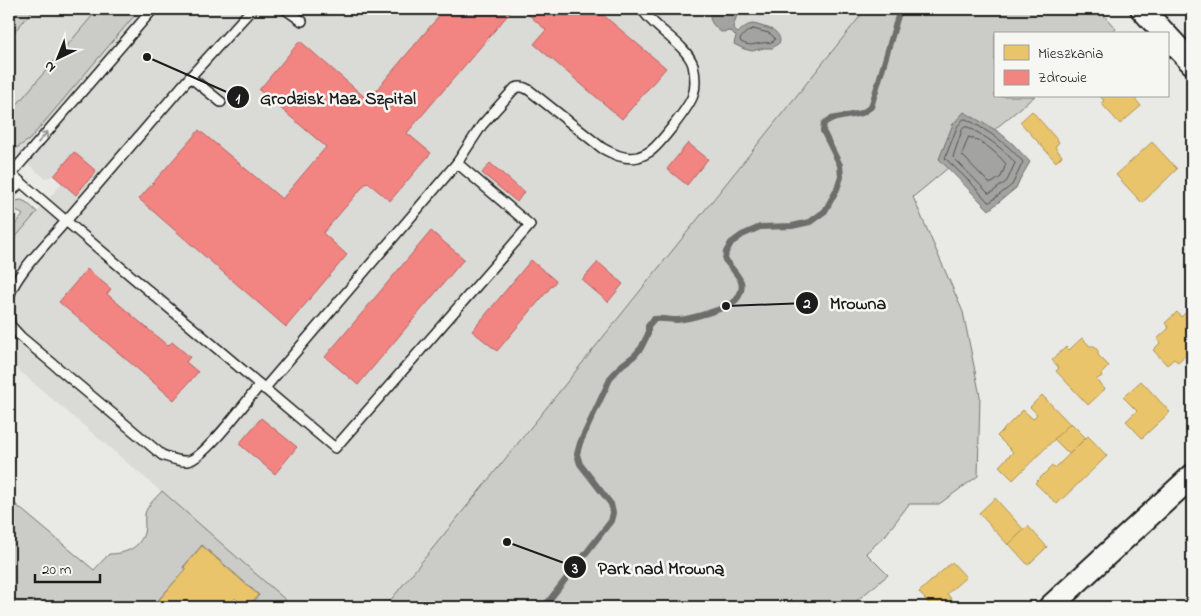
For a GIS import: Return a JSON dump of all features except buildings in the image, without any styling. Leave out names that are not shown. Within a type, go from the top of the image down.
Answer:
[{"type":"street","points":[[1142,9],[1163,32]]},
{"type":"street","points":[[1168,37],[1192,63]]},
{"type":"street","points":[[1050,607],[1192,476]]},
{"type":"lane","points":[[153,9],[10,173],[335,448],[530,225],[457,163]]},
{"type":"lane","points":[[9,298],[16,279],[190,77],[252,9]]},
{"type":"lane","points":[[285,9],[302,21]]},
{"type":"lane","points":[[9,318],[10,326],[21,337],[162,455],[177,461],[190,461],[201,454],[262,387],[457,163],[482,125],[512,91],[519,86],[529,90],[612,154],[623,157],[638,157],[650,152],[685,111],[693,96],[695,82],[692,64],[683,50],[648,19],[642,9]]},
{"type":"lane","points":[[190,77],[221,102]]},
{"type":"lane","points":[[9,195],[20,182]]},
{"type":"shaded area","points":[[9,9],[866,9],[385,607],[293,607],[198,523],[9,362],[9,245],[62,183],[54,176],[45,178],[9,148]]},
{"type":"shaded area","points":[[13,9],[34,9],[9,38],[9,14]]},
{"type":"shaded area","points":[[98,9],[140,9],[29,140],[18,147],[9,149],[9,106],[14,108]]},
{"type":"shaded area","points":[[866,9],[1098,9],[1116,29],[1113,32],[994,32],[994,98],[1033,98],[913,197],[963,312],[980,396],[978,476],[939,504],[909,504],[885,536],[866,553],[888,575],[849,607],[385,607]]},
{"type":"shaded area","points":[[21,200],[37,212],[9,245],[9,232],[23,215],[10,205]]},
{"type":"shaded area","points":[[162,491],[290,604],[287,607],[249,607],[259,595],[202,545],[183,567],[185,570],[152,607],[9,607],[9,499],[94,570],[109,554],[125,552],[139,543],[145,531],[146,511]]},
{"type":"water","points":[[713,9],[739,9],[733,27],[734,30],[738,33],[748,25],[756,25],[775,32],[779,36],[780,42],[773,48],[752,51],[744,49],[734,44],[736,36],[731,31],[721,32],[713,24],[710,16]]},
{"type":"water","points":[[964,112],[999,132],[1030,162],[1016,188],[989,210],[939,159],[953,124]]},
{"type":"waterway","points":[[544,607],[611,521],[613,513],[611,504],[580,464],[577,454],[580,443],[611,377],[641,348],[648,334],[648,326],[654,319],[677,320],[690,318],[717,310],[736,300],[741,292],[741,282],[725,260],[726,252],[731,243],[742,235],[760,227],[792,226],[810,222],[825,211],[841,177],[840,165],[823,131],[824,123],[831,119],[862,113],[871,107],[900,9]]},
{"type":"place","name":"Grodzisk Maz. Szpital","points":[[147,57]]},
{"type":"place","name":"Mrowna","points":[[726,306]]},
{"type":"place","name":"Park nad Mrowną","points":[[507,542]]}]
